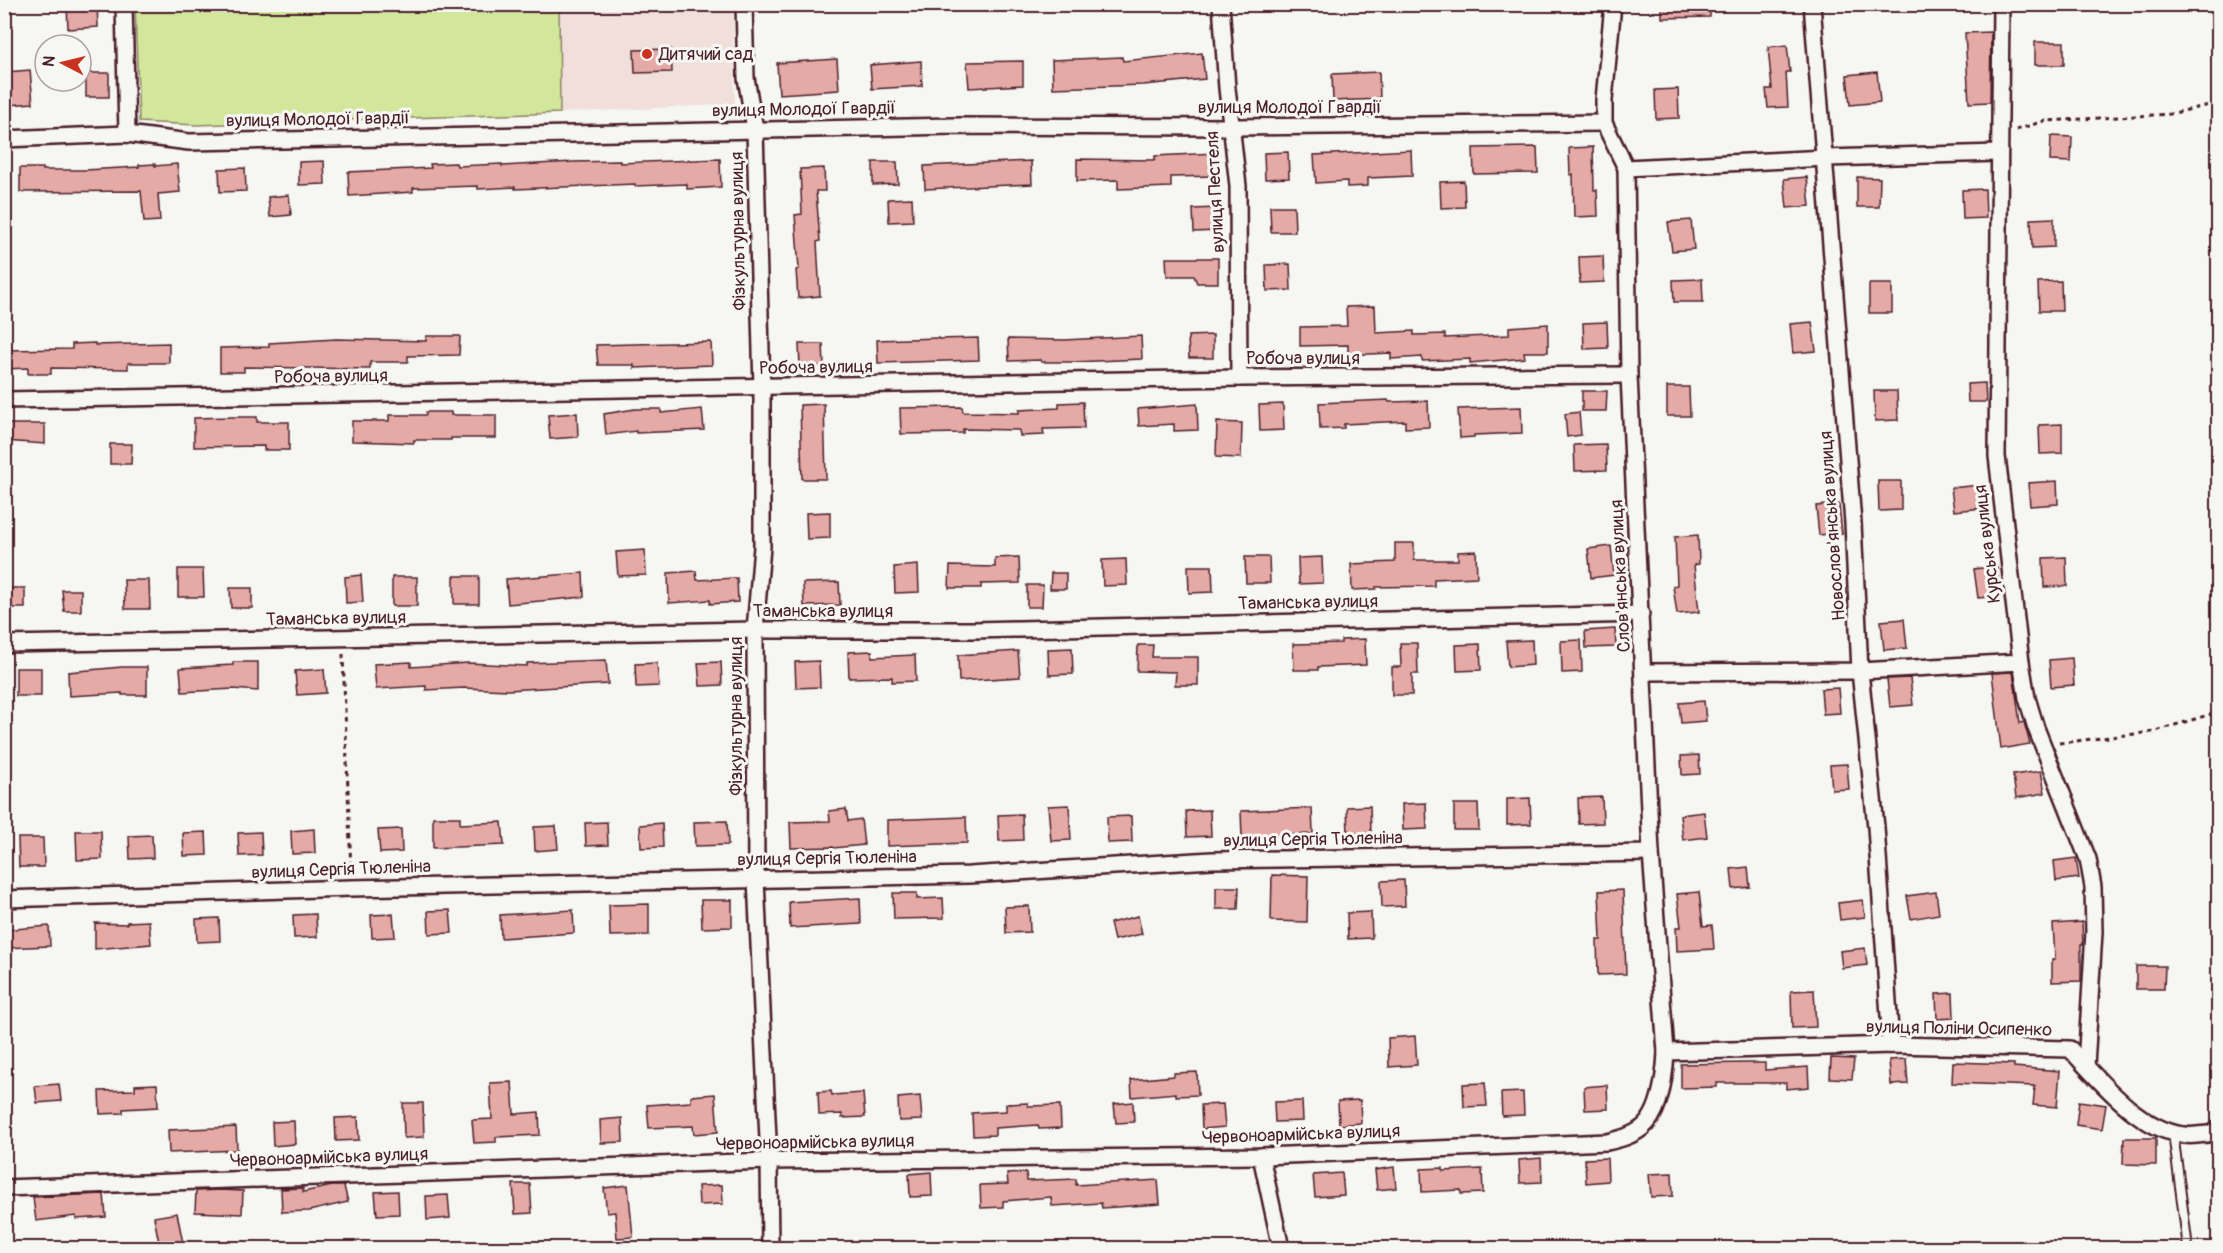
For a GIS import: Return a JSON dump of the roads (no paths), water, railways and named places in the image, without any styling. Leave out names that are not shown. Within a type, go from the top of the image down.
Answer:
[{"type":"street","points":[[124,4],[127,134]]},
{"type":"street","name":"Фізкультурна вулиця","points":[[744,4],[746,78],[755,129],[762,388],[762,547],[755,630],[756,879],[769,1161],[770,1248]]},
{"type":"street","name":"вулиця Пестеля","points":[[1221,4],[1226,79],[1238,186],[1239,378]]},
{"type":"street","name":"Слов'янська вулиця","points":[[1613,4],[1604,123],[1626,168],[1629,375],[1651,853],[1666,1052],[1665,1073],[1653,1113],[1644,1127],[1627,1137]]},
{"type":"street","name":"Новослов'янська вулиця","points":[[1812,4],[1826,158],[1853,523],[1860,671],[1876,827],[1891,1045]]},
{"type":"street","name":"Курська вулиця","points":[[2001,4],[1997,456],[2027,698],[2043,746],[2088,859],[2093,887],[2094,932],[2086,1066]]},
{"type":"street","name":"вулиця Молодої Гвардії","points":[[4,139],[127,134],[189,142],[954,126],[1232,128],[1604,123]]},
{"type":"street","points":[[1626,168],[1999,146]]},
{"type":"street","name":"Робоча вулиця","points":[[4,400],[1239,378],[1629,375]]},
{"type":"street","name":"Таманська вулиця","points":[[4,644],[755,630],[974,630],[1641,614]]},
{"type":"street","points":[[1644,672],[1860,671],[2021,662]]},
{"type":"street","name":"вулиця Сергія Тюленіна","points":[[4,899],[351,888],[969,875],[1212,860],[1651,853]]},
{"type":"street","name":"вулиця Поліни Осипенко","points":[[1666,1052],[1891,1045],[2070,1049],[2128,1110],[2151,1124],[2190,1136],[2214,1133],[2218,1129]]},
{"type":"street","name":"Червоноармійська вулиця","points":[[4,1188],[769,1161],[1261,1156],[1607,1142],[1627,1137]]},
{"type":"street","points":[[1261,1156],[1281,1248]]},
{"type":"lane","points":[[2173,1132],[2188,1248]]},
{"type":"place","name":"Дитячий сад","points":[[647,54]]}]
